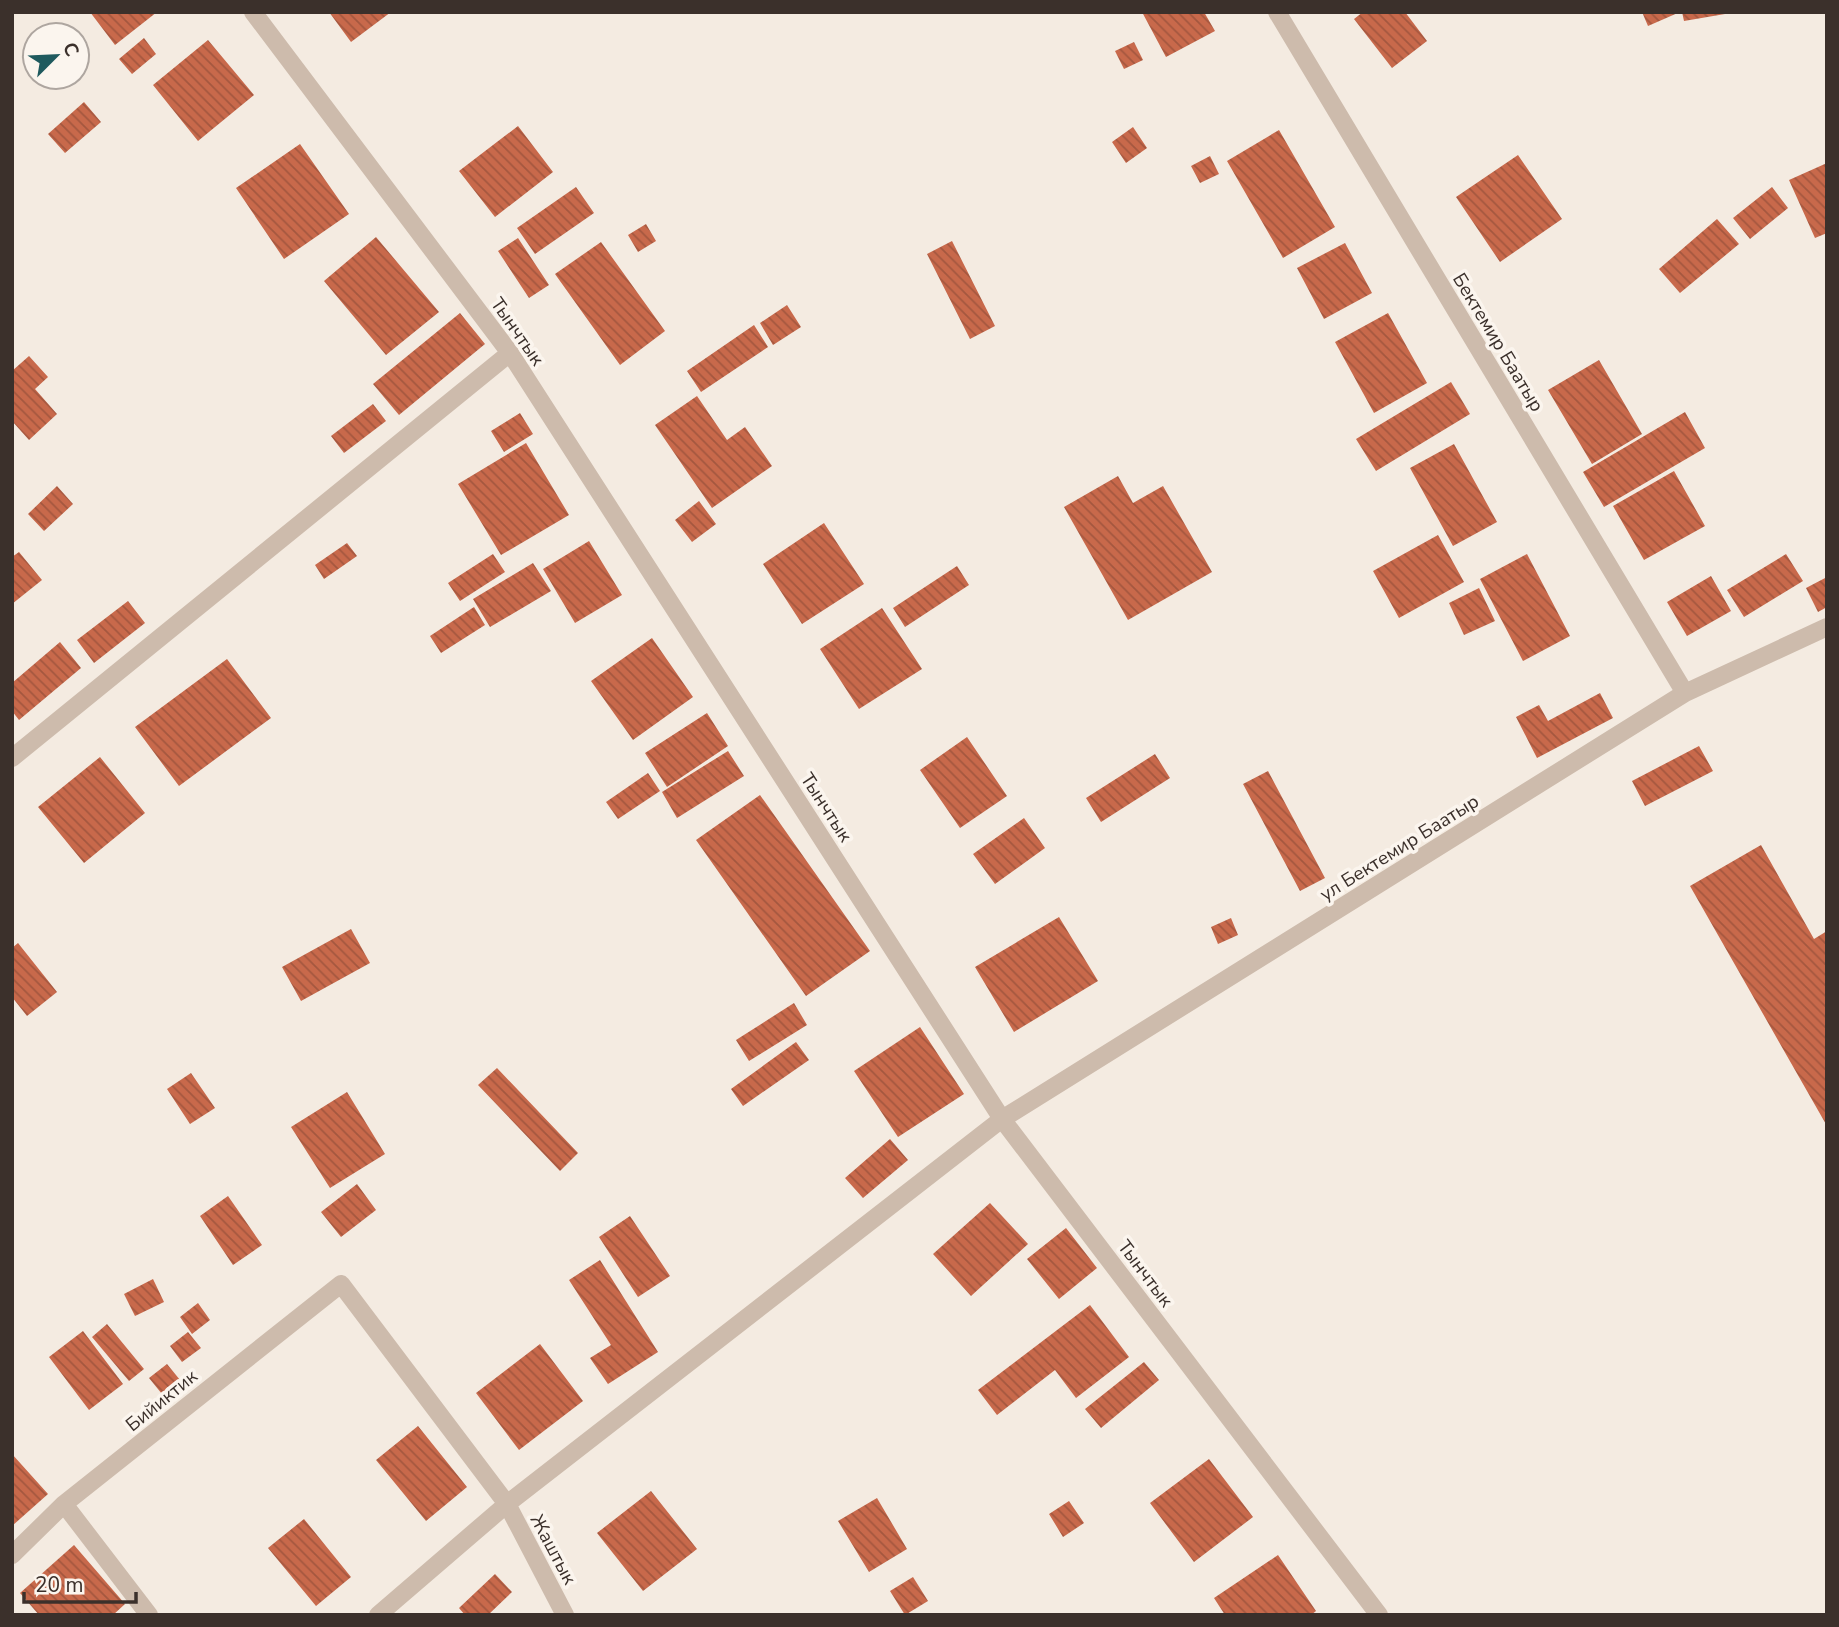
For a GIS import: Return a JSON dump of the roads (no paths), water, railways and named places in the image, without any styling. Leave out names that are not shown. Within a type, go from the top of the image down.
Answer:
[{"type":"street","name":"Тынчтык","points":[[253,12],[510,353],[1002,1119],[1379,1615]]},
{"type":"street","name":"Бектемир Баатыр","points":[[1277,12],[1685,693]]},
{"type":"street","points":[[12,758],[510,353]]},
{"type":"street","name":"ул Бектемир Баатыр","points":[[378,1615],[507,1504],[1002,1119],[1685,693],[1827,627]]},
{"type":"street","name":"Жаштык","points":[[341,1284],[507,1504],[565,1615]]},
{"type":"street","name":"Бийиктик","points":[[12,1555],[64,1504],[341,1284]]},
{"type":"street","points":[[64,1504],[149,1615]]}]
